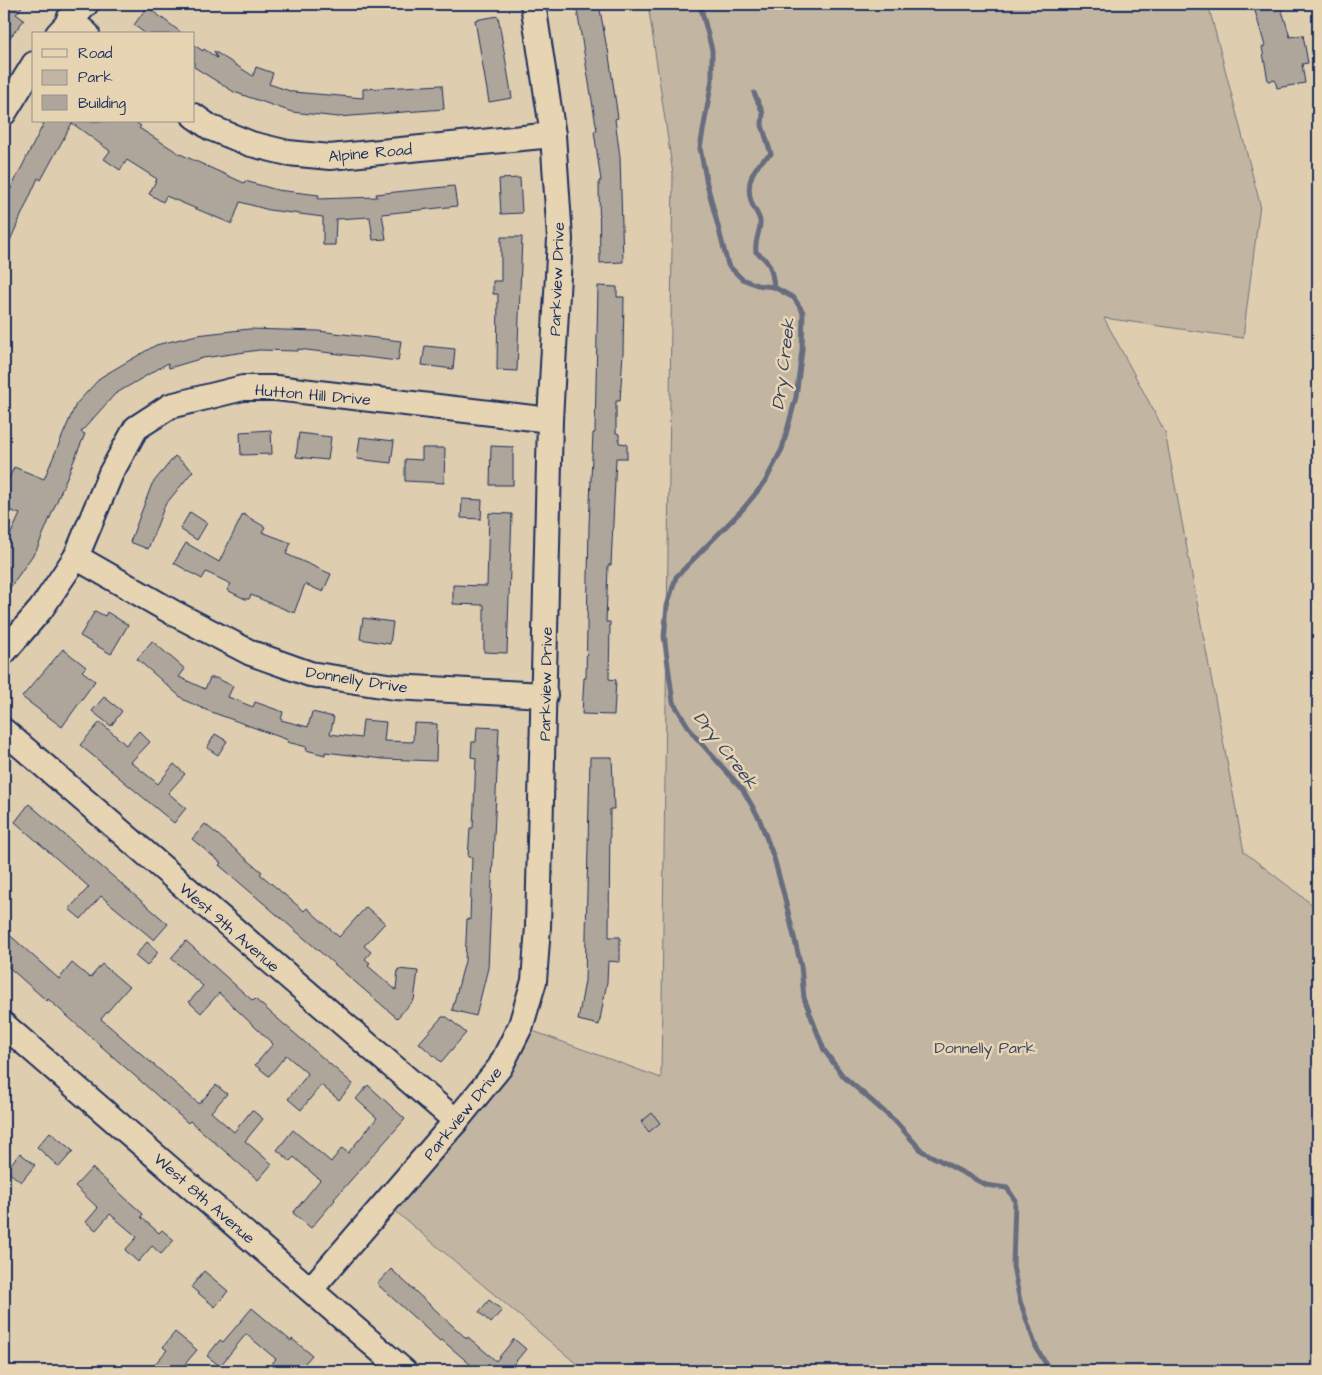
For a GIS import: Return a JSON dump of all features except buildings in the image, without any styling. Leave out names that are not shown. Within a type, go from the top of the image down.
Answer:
[{"type":"street","name":"Parkview Drive","points":[[311,1289],[456,1122],[500,1067],[521,1025],[534,981],[539,918],[550,420],[560,239],[553,135],[533,4]]},
{"type":"street","points":[[7,102],[32,67]]},
{"type":"street","name":"Alpine Road","points":[[195,117],[211,128],[251,144],[288,154],[330,157],[553,135]]},
{"type":"street","name":"Hutton Hill Drive","points":[[4,652],[41,609],[76,558],[111,473],[136,428],[170,406],[243,388],[276,388],[550,420]]},
{"type":"street","name":"Donnelly Drive","points":[[76,558],[172,612],[251,652],[310,674],[394,687],[545,695]]},
{"type":"street","name":"West 9th Avenue","points":[[4,731],[456,1122]]},
{"type":"street","name":"West 8th Avenue","points":[[4,1025],[404,1371]]},
{"type":"green space","name":"Donnelly Park","points":[[648,4],[1208,4],[1260,204],[1243,338],[1104,318],[1165,432],[1244,852],[1318,909],[1318,1371],[585,1371],[394,1210],[499,1088],[533,1031],[661,1078],[673,174]]},
{"type":"waterway","name":"Dry Creek","points":[[700,4],[712,50],[712,80],[700,148],[707,184],[728,265],[742,279],[757,285],[774,287],[794,298],[803,312],[802,350],[796,397],[782,449],[765,482],[743,509],[676,577],[667,606],[664,636],[673,702],[693,734],[743,790],[759,818],[774,858],[784,895],[801,966],[804,998],[824,1050],[843,1076],[896,1122],[922,1151],[986,1185],[1007,1188],[1015,1200],[1013,1266],[1020,1301],[1036,1347],[1050,1371]]},
{"type":"waterway","points":[[754,93],[763,113],[762,125],[771,154],[755,169],[749,188],[752,204],[760,221],[756,252],[768,263],[774,287]]}]
